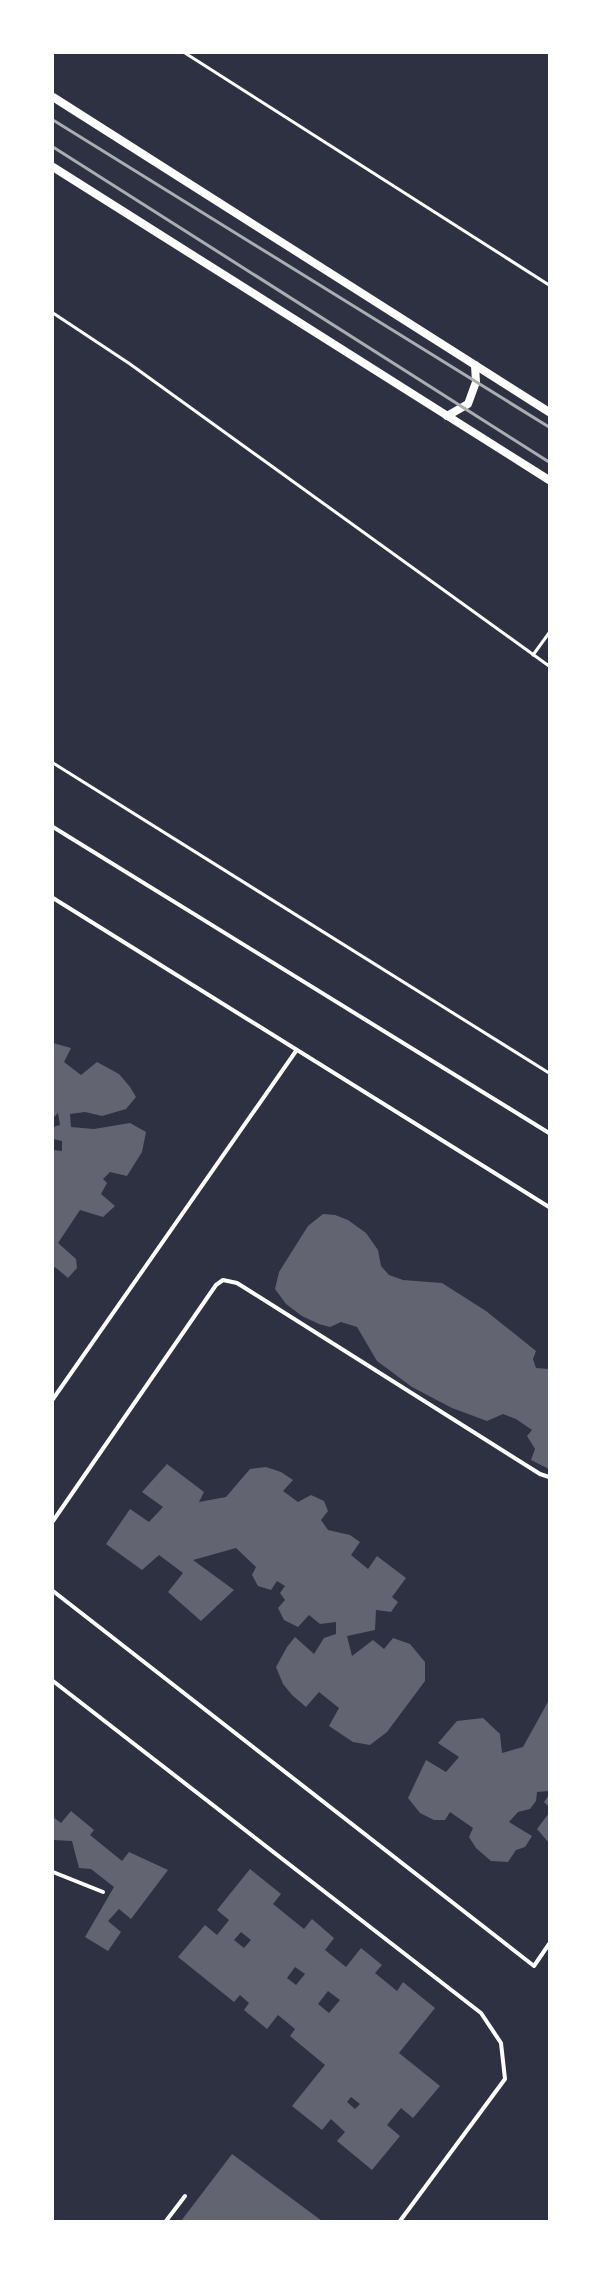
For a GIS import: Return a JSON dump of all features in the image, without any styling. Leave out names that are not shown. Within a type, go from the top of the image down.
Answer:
[{"type":"main road","points":[[53,96],[549,412]]},
{"type":"main road","points":[[53,167],[549,480]]},
{"type":"main road","points":[[447,416],[468,404],[476,382],[475,365]]},
{"type":"street","points":[[53,827],[549,1133]]},
{"type":"street","points":[[53,898],[296,1051],[549,1207]]},
{"type":"street","points":[[53,1400],[296,1051]]},
{"type":"street","points":[[53,1521],[216,1285],[223,1280],[237,1283],[549,1478]]},
{"type":"street","points":[[53,1591],[534,1966],[549,1944]]},
{"type":"street","points":[[53,1681],[481,2013],[501,2043],[505,2079],[400,2221]]},
{"type":"street","points":[[53,1872],[103,1892]]},
{"type":"street","points":[[166,2221],[185,2196]]},
{"type":"lane","points":[[185,53],[549,285]]},
{"type":"lane","points":[[53,312],[130,364],[549,666]]},
{"type":"lane","points":[[533,655],[549,633]]},
{"type":"lane","points":[[53,763],[549,1073]]},
{"type":"building","points":[[53,1043],[71,1048],[64,1062],[81,1075],[97,1062],[119,1074],[136,1097],[126,1109],[102,1116],[85,1112],[70,1114],[71,1127],[94,1129],[130,1123],[146,1132],[142,1152],[127,1176],[110,1172],[103,1179],[107,1183],[101,1194],[115,1206],[103,1217],[80,1210],[58,1243],[76,1259],[77,1268],[68,1278],[55,1267],[53,1270],[53,1150],[62,1151],[62,1141],[53,1139],[53,1127],[60,1125],[58,1113],[53,1118]]},
{"type":"building","points":[[323,1214],[335,1215],[348,1220],[366,1233],[378,1250],[381,1266],[389,1275],[403,1280],[442,1283],[486,1311],[536,1351],[533,1359],[536,1368],[549,1369],[549,1469],[531,1460],[535,1449],[527,1436],[532,1430],[516,1419],[503,1414],[487,1421],[452,1408],[412,1387],[377,1361],[357,1327],[341,1322],[330,1327],[319,1324],[302,1316],[286,1304],[275,1289],[279,1272],[308,1226]]},
{"type":"building","points":[[167,1464],[204,1492],[199,1502],[226,1497],[250,1469],[266,1467],[281,1472],[293,1480],[283,1491],[298,1502],[311,1495],[324,1501],[328,1511],[321,1520],[328,1530],[350,1535],[360,1542],[351,1555],[368,1569],[377,1556],[406,1578],[392,1597],[398,1602],[391,1612],[376,1610],[375,1630],[347,1636],[352,1656],[373,1640],[384,1649],[393,1638],[410,1644],[425,1662],[425,1681],[387,1732],[370,1745],[353,1742],[329,1726],[339,1708],[319,1692],[306,1707],[292,1695],[283,1684],[276,1667],[287,1647],[295,1637],[314,1654],[324,1638],[336,1634],[336,1622],[320,1624],[309,1615],[298,1627],[284,1620],[278,1608],[285,1600],[280,1593],[285,1586],[277,1581],[271,1590],[258,1586],[252,1575],[256,1567],[236,1548],[193,1560],[234,1590],[201,1621],[168,1592],[183,1573],[159,1555],[142,1570],[106,1544],[130,1509],[149,1522],[163,1507],[142,1492]]},
{"type":"building","points":[[549,1700],[549,1791],[537,1792],[536,1801],[530,1809],[518,1812],[509,1822],[532,1836],[525,1847],[516,1850],[508,1862],[491,1861],[476,1848],[469,1837],[473,1828],[450,1812],[445,1820],[434,1820],[420,1813],[408,1798],[426,1760],[446,1772],[459,1757],[438,1743],[457,1721],[483,1718],[500,1734],[502,1753],[523,1747]]},
{"type":"building","points":[[549,1795],[549,1807],[544,1802]]},
{"type":"building","points":[[71,1811],[94,1830],[90,1835],[122,1861],[129,1852],[168,1870],[131,1919],[119,1909],[108,1921],[121,1932],[108,1951],[85,1937],[114,1887],[91,1869],[79,1868],[72,1841],[53,1840],[53,1817],[61,1823]]},
{"type":"building","points":[[549,1813],[549,1843],[537,1829]]},
{"type":"building","points":[[250,1869],[281,1894],[273,1904],[304,1929],[312,1919],[334,1938],[325,1950],[346,1967],[361,1948],[382,1965],[375,1973],[397,1991],[403,1982],[435,2008],[399,2053],[440,2086],[413,2118],[401,2108],[387,2125],[400,2136],[372,2170],[337,2141],[345,2132],[331,2119],[322,2130],[292,2106],[325,2065],[290,2036],[295,2029],[278,2015],[267,2029],[244,2010],[249,2003],[240,1995],[234,2002],[178,1957],[205,1925],[217,1935],[229,1920],[217,1910]],"holes":[[[241,1932],[251,1940],[244,1948],[234,1940]],[[295,1967],[305,1974],[296,1985],[287,1978]],[[328,1991],[340,2000],[329,2013],[318,2004]],[[351,2097],[360,2104],[355,2109],[347,2102]]]},
{"type":"building","points":[[232,2154],[322,2221],[181,2221]]},
{"type":"railway","points":[[53,120],[549,427]]},
{"type":"railway","points":[[53,147],[549,462]]}]
